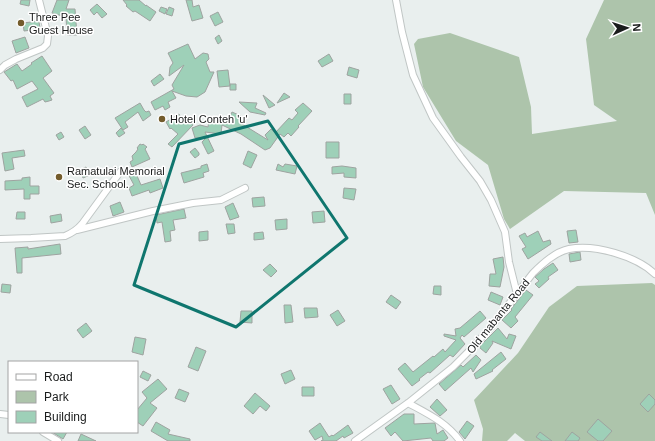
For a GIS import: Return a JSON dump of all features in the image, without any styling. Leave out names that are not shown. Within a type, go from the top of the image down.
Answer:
[{"type":"street","points":[[0,70],[5,65],[43,48],[47,44],[48,36],[39,0]]},
{"type":"street","points":[[396,0],[402,32],[413,74],[433,118],[480,181],[505,232],[509,262],[517,294]]},
{"type":"street","points":[[77,230],[120,172]]},
{"type":"street","points":[[0,239],[65,236],[77,230],[128,216],[193,203],[221,200],[245,188]]},
{"type":"street","name":"Old mabanta Road","points":[[355,441],[408,403],[453,367],[472,348],[540,265],[560,252],[577,248],[600,249],[635,261],[650,269],[655,274]]},
{"type":"street","points":[[408,403],[452,430],[460,441]]},
{"type":"street","points":[[45,433],[58,441]]},
{"type":"highlighted area","points":[[268,121],[347,238],[236,327],[134,285],[179,144]]},
{"type":"green space","points":[[604,0],[655,0],[655,215],[646,193],[564,191],[510,229],[504,219],[488,165],[456,141],[423,87],[414,44],[418,39],[450,33],[519,57],[531,107],[532,134],[617,121],[594,105],[586,39]]},
{"type":"green space","points":[[652,283],[655,285],[655,441],[525,441],[515,433],[507,441],[482,441],[483,429],[474,400],[518,353],[549,307],[577,286]]},
{"type":"building","points":[[21,0],[30,0],[29,6],[20,4]]},
{"type":"building","points":[[57,0],[69,0],[66,9],[75,9],[77,35],[67,35],[66,17],[52,13]]},
{"type":"building","points":[[123,0],[139,0],[156,12],[150,21],[135,11],[133,12],[126,6],[127,5]]},
{"type":"building","points":[[186,0],[192,0],[193,7],[199,5],[203,18],[192,21]]},
{"type":"building","points":[[97,4],[107,14],[102,18],[97,12],[94,15],[90,10]]},
{"type":"building","points":[[161,7],[167,9],[165,14],[159,11]]},
{"type":"building","points":[[169,7],[174,9],[172,16],[166,14]]},
{"type":"building","points":[[218,12],[223,22],[215,26],[210,16]]},
{"type":"building","points":[[39,21],[40,29],[24,31],[23,23]]},
{"type":"building","points":[[219,35],[222,41],[218,44],[215,38]]},
{"type":"building","points":[[25,37],[29,48],[16,53],[12,41]]},
{"type":"building","points":[[188,44],[195,59],[203,53],[208,54],[209,59],[206,62],[210,72],[214,72],[205,92],[197,97],[186,96],[172,91],[176,98],[168,102],[170,107],[165,110],[163,106],[155,110],[151,102],[174,89],[172,85],[184,65],[169,76],[170,67],[173,63],[168,53]]},
{"type":"building","points":[[329,54],[333,61],[322,67],[318,61]]},
{"type":"building","points":[[42,56],[52,71],[43,78],[54,93],[50,96],[52,100],[45,102],[43,99],[27,107],[22,97],[38,89],[32,81],[17,89],[13,80],[11,81],[4,72],[17,64],[22,71]]},
{"type":"building","points":[[349,67],[359,70],[357,78],[347,75]]},
{"type":"building","points":[[228,70],[230,86],[219,87],[217,71]]},
{"type":"building","points":[[160,74],[164,79],[154,86],[151,81]]},
{"type":"building","points":[[230,84],[236,84],[236,90],[230,90]]},
{"type":"building","points":[[284,93],[290,97],[277,103]]},
{"type":"building","points":[[344,94],[351,94],[351,104],[344,104]]},
{"type":"building","points":[[263,95],[275,105],[269,108]]},
{"type":"building","points":[[239,102],[257,103],[255,108],[266,113],[265,115],[250,112]]},
{"type":"building","points":[[140,103],[144,110],[146,112],[149,111],[151,115],[143,121],[138,112],[125,122],[128,127],[123,130],[115,118]]},
{"type":"building","points":[[303,103],[312,111],[291,136],[288,133],[284,137],[280,134],[270,148],[265,150],[241,134],[222,125],[221,134],[205,132],[214,151],[208,154],[202,142],[207,137],[195,138],[192,128],[200,125],[208,127],[209,120],[215,117],[221,117],[227,123],[232,112],[241,116],[239,120],[243,122],[242,124],[268,140],[265,135],[271,129],[275,133],[289,118],[292,120],[298,113],[295,110]]},
{"type":"building","points":[[179,114],[182,120],[187,117],[191,118],[193,125],[172,147],[168,144],[178,134],[171,128],[170,129],[166,122]]},
{"type":"building","points":[[85,126],[91,135],[85,139],[79,130]]},
{"type":"building","points":[[121,128],[125,133],[119,137],[116,133]]},
{"type":"building","points":[[61,132],[64,137],[59,140],[56,135]]},
{"type":"building","points":[[326,142],[339,142],[339,158],[326,158]]},
{"type":"building","points":[[140,144],[147,147],[145,149],[150,159],[132,167],[130,162],[133,160],[132,156]]},
{"type":"building","points":[[195,148],[199,155],[195,158],[190,152]]},
{"type":"building","points":[[24,150],[25,156],[12,158],[14,169],[5,171],[2,153]]},
{"type":"building","points":[[248,151],[257,155],[251,168],[243,164]]},
{"type":"building","points":[[207,164],[209,171],[203,173],[204,177],[184,183],[181,173],[201,168],[201,166]]},
{"type":"building","points":[[278,164],[283,167],[285,164],[297,166],[295,174],[276,170]]},
{"type":"building","points":[[342,166],[356,168],[356,178],[344,177],[344,173],[332,174],[332,167]]},
{"type":"building","points":[[86,167],[90,175],[83,178],[80,170]]},
{"type":"building","points":[[134,169],[141,185],[160,179],[163,188],[150,193],[149,190],[132,196],[129,188],[134,185],[127,172]]},
{"type":"building","points":[[30,177],[30,186],[39,186],[39,194],[30,194],[30,199],[24,199],[24,189],[5,190],[5,181],[22,180],[22,178]]},
{"type":"building","points":[[344,188],[356,189],[354,200],[343,198]]},
{"type":"building","points":[[264,197],[265,206],[253,207],[252,198]]},
{"type":"building","points":[[120,202],[124,212],[113,216],[110,206]]},
{"type":"building","points":[[233,203],[239,217],[230,220],[225,207]]},
{"type":"building","points":[[184,209],[186,218],[173,220],[175,230],[170,231],[171,241],[165,242],[162,222],[157,223],[156,215]]},
{"type":"building","points":[[324,211],[325,222],[313,223],[312,212]]},
{"type":"building","points":[[17,212],[25,212],[25,219],[16,219]]},
{"type":"building","points":[[61,214],[62,221],[51,223],[50,216]]},
{"type":"building","points":[[287,219],[287,229],[276,230],[275,220]]},
{"type":"building","points":[[226,224],[234,224],[235,233],[228,234]]},
{"type":"building","points":[[576,230],[578,242],[569,243],[567,231]]},
{"type":"building","points":[[208,231],[208,240],[199,241],[199,232]]},
{"type":"building","points":[[538,231],[543,242],[550,240],[551,244],[528,259],[522,249],[526,247],[519,236],[525,233],[527,237]]},
{"type":"building","points":[[263,232],[264,239],[254,240],[254,233]]},
{"type":"building","points":[[60,244],[61,254],[22,258],[22,273],[17,273],[15,248],[28,247],[28,249]]},
{"type":"building","points":[[580,252],[581,260],[570,262],[569,254]]},
{"type":"building","points":[[503,257],[504,267],[500,287],[489,286],[490,274],[496,274],[493,259]]},
{"type":"building","points":[[553,263],[558,270],[548,277],[549,279],[539,288],[535,284],[539,281],[535,277]]},
{"type":"building","points":[[270,264],[277,271],[271,277],[263,270]]},
{"type":"building","points":[[2,284],[11,285],[10,293],[1,292]]},
{"type":"building","points":[[434,286],[441,286],[441,295],[433,294]]},
{"type":"building","points":[[526,290],[533,295],[515,317],[518,321],[511,328],[502,320],[512,310],[511,309]]},
{"type":"building","points":[[491,292],[503,297],[500,305],[488,300]]},
{"type":"building","points":[[391,295],[401,302],[396,309],[386,302]]},
{"type":"building","points":[[284,305],[291,305],[293,322],[285,323]]},
{"type":"building","points":[[304,308],[317,308],[318,317],[305,318]]},
{"type":"building","points":[[338,310],[345,321],[337,326],[330,315]]},
{"type":"building","points":[[241,311],[252,311],[252,323],[240,322]]},
{"type":"building","points":[[480,311],[486,318],[464,337],[462,335],[460,338],[465,344],[453,357],[450,355],[430,373],[428,372],[412,386],[398,369],[405,363],[413,372],[443,349],[445,352],[456,340],[444,336],[444,334],[456,336],[455,329],[460,328]]},
{"type":"building","points":[[86,323],[92,331],[83,338],[77,330]]},
{"type":"building","points":[[498,328],[507,339],[509,334],[516,336],[511,349],[492,341],[493,343],[486,353],[480,348],[480,346]]},
{"type":"building","points":[[135,337],[146,339],[143,355],[132,352]]},
{"type":"building","points":[[196,347],[206,351],[198,371],[188,367]]},
{"type":"building","points":[[501,352],[506,359],[492,370],[493,371],[476,379],[474,374]]},
{"type":"building","points":[[476,355],[481,360],[473,372],[471,368],[445,391],[439,384],[461,365],[463,367]]},
{"type":"building","points":[[291,370],[295,379],[285,384],[281,374]]},
{"type":"building","points":[[143,371],[151,375],[148,381],[140,377]]},
{"type":"building","points":[[158,379],[167,389],[150,403],[157,408],[143,426],[138,423],[138,409],[147,398],[142,392]]},
{"type":"building","points":[[391,385],[400,399],[392,404],[383,389]]},
{"type":"building","points":[[302,387],[314,387],[314,396],[302,396]]},
{"type":"building","points":[[179,389],[189,393],[185,402],[175,398]]},
{"type":"building","points":[[255,393],[270,406],[266,411],[260,406],[253,414],[244,406]]},
{"type":"building","points":[[649,394],[655,400],[655,404],[648,412],[640,404]]},
{"type":"building","points":[[437,399],[447,410],[440,416],[430,407]]},
{"type":"building","points":[[404,414],[414,414],[414,424],[435,423],[437,434],[443,430],[448,438],[444,441],[433,441],[431,438],[403,441],[395,432],[391,436],[385,428]]},
{"type":"building","points":[[598,419],[612,431],[603,441],[598,441],[587,432]]},
{"type":"building","points":[[467,421],[474,426],[465,439],[459,432]]},
{"type":"building","points":[[156,422],[170,430],[168,434],[190,439],[190,441],[168,441],[151,431]]},
{"type":"building","points":[[320,423],[329,437],[332,435],[333,436],[348,425],[353,433],[344,438],[343,436],[336,441],[321,441],[323,440],[322,436],[315,440],[309,431]]},
{"type":"building","points":[[540,432],[552,441],[542,441],[536,437]]},
{"type":"building","points":[[572,432],[580,438],[578,441],[565,441]]},
{"type":"building","points":[[54,433],[66,433],[63,439]]},
{"type":"building","points":[[81,434],[96,441],[78,441]]},
{"type":"place","name":"Three Pee Guest House","points":[[21,23]]},
{"type":"place","name":"Hotel Conteh 'u'","points":[[162,119]]},
{"type":"place","name":"Ramatulai Memorial Sec. School.","points":[[59,177]]}]
